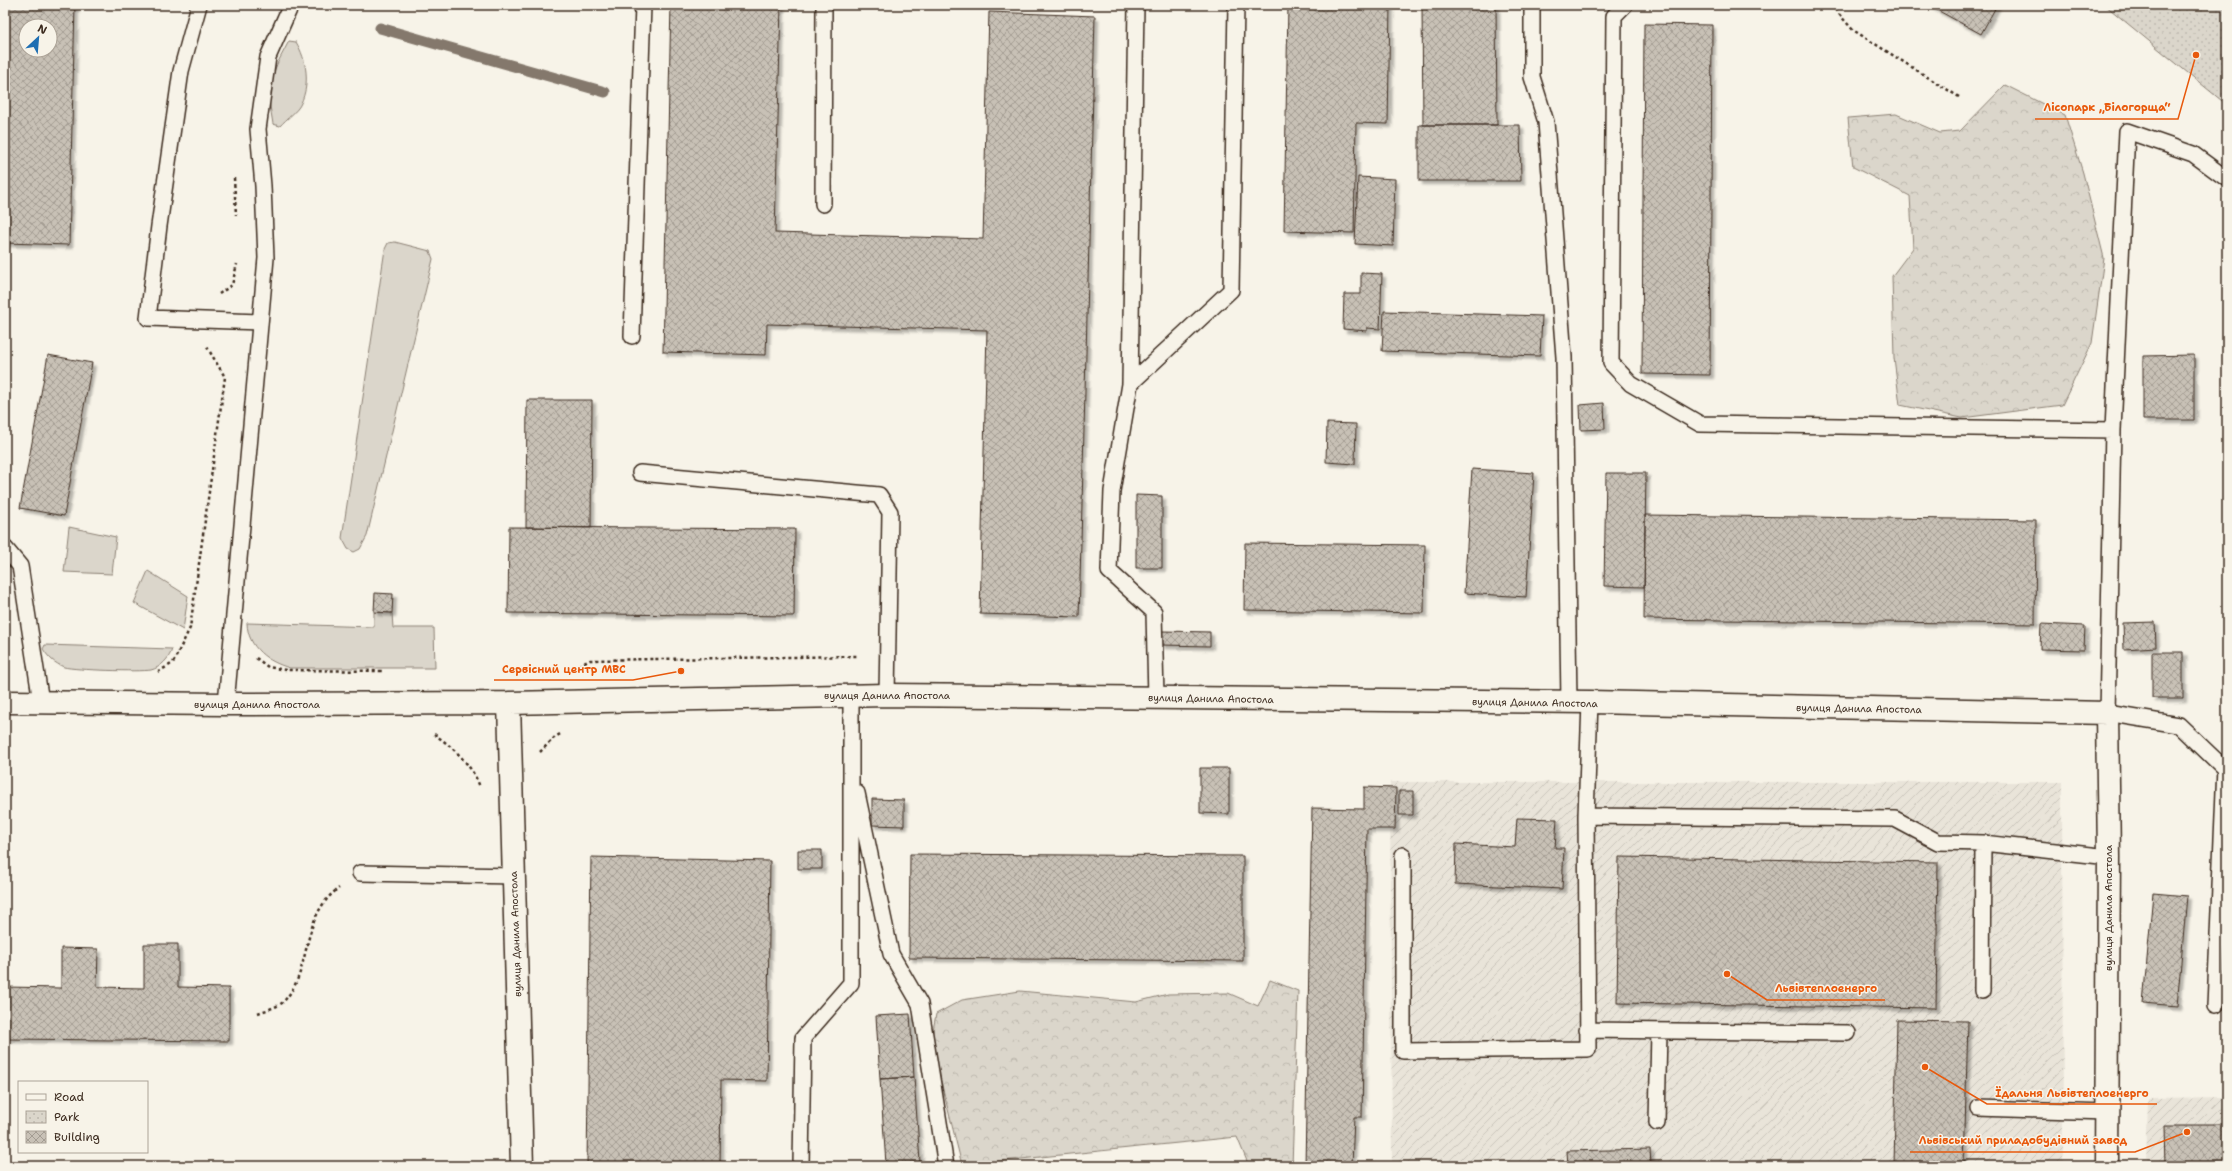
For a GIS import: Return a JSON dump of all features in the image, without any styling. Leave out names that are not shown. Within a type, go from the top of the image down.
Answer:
[{"type":"street","name":"вулиця Данила Апостола","points":[[5,702],[226,704],[509,703],[887,694],[1579,702],[2107,713],[2109,857],[2107,1166]]},
{"type":"street","name":"вулиця Данила Апостола","points":[[509,703],[522,1166]]},
{"type":"lane","points":[[199,5],[181,71],[159,226],[148,318],[260,322]]},
{"type":"lane","points":[[226,704],[266,258],[263,186],[258,130],[268,57],[291,5]]},
{"type":"lane","points":[[632,336],[643,5]]},
{"type":"lane","points":[[823,204],[824,5]]},
{"type":"lane","points":[[1136,5],[1130,384],[1112,491],[1109,571],[1154,612],[1156,698]]},
{"type":"lane","points":[[1130,384],[1231,290],[1236,5]]},
{"type":"lane","points":[[1403,855],[1402,1052],[1588,1049],[1586,816],[1579,702],[1564,357],[1546,122],[1532,78],[1532,5]]},
{"type":"lane","points":[[1625,5],[1614,16],[1611,363],[1631,384],[1700,424],[2113,430]]},
{"type":"lane","points":[[2215,1006],[2226,769],[2179,725],[2107,713],[2113,430],[2127,131],[2193,154],[2227,179]]},
{"type":"lane","points":[[640,473],[879,495],[890,512],[887,694]]},
{"type":"lane","points":[[5,548],[20,566],[41,702]]},
{"type":"lane","points":[[801,1166],[803,1038],[851,983],[851,694]]},
{"type":"lane","points":[[851,761],[891,954],[920,1004],[946,1166]]},
{"type":"lane","points":[[1586,816],[1895,819],[1938,842],[1983,843],[2109,857]]},
{"type":"lane","points":[[1982,991],[1983,843]]},
{"type":"lane","points":[[360,873],[514,876]]},
{"type":"lane","points":[[1587,1030],[1848,1033]]},
{"type":"lane","points":[[1656,1123],[1658,1031]]},
{"type":"lane","points":[[1978,1108],[2107,1112]]},
{"type":"path","points":[[1831,5],[1853,30],[1959,97]]},
{"type":"path","points":[[152,675],[173,663],[190,628],[226,377],[216,359],[202,341]]},
{"type":"path","points":[[252,655],[268,667],[286,670],[389,672]]},
{"type":"path","points":[[562,674],[590,660],[860,656]]},
{"type":"path","points":[[431,733],[444,741],[467,763],[481,790]]},
{"type":"path","points":[[258,1013],[283,1003],[296,985],[315,915],[329,895],[360,873]]},
{"type":"shaded area","points":[[1390,782],[2062,782],[2063,1166],[1392,1166]]},
{"type":"shaded area","points":[[2227,1097],[2227,1166],[2146,1166],[2148,1098]]},
{"type":"green space","points":[[2105,5],[2227,5],[2227,105]]},
{"type":"green space","points":[[289,41],[296,42],[303,56],[306,72],[306,88],[304,96],[295,112],[280,126],[273,124],[267,88]]},
{"type":"green space","points":[[2005,85],[2065,115],[2083,173],[2104,258],[2092,343],[2062,405],[1962,418],[1900,405],[1894,358],[1892,276],[1913,248],[1910,196],[1853,167],[1848,118],[1896,114],[1940,133],[1960,131]]},
{"type":"green space","points":[[395,242],[430,251],[433,259],[367,536],[360,549],[354,552],[348,549],[342,538],[385,249],[388,243]]},
{"type":"green space","points":[[69,527],[116,537],[112,574],[64,572]]},
{"type":"green space","points":[[148,571],[188,596],[183,630],[134,603]]},
{"type":"green space","points":[[374,612],[392,613],[393,628],[434,628],[435,668],[290,668],[274,662],[261,653],[255,647],[248,632],[247,623],[374,627]]},
{"type":"green space","points":[[45,645],[172,649],[167,659],[161,665],[151,670],[107,670],[64,667],[47,655],[43,649]]},
{"type":"green space","points":[[1270,980],[1298,991],[1292,1166],[1249,1166],[1237,1137],[962,1165],[931,1042],[936,1014],[962,1000],[1020,991],[1136,1002],[1168,994],[1228,993],[1258,1006]]},
{"type":"building","points":[[7,5],[75,5],[69,245],[5,243]]},
{"type":"building","points":[[671,5],[781,5],[775,233],[983,239],[989,12],[1095,16],[1079,617],[980,614],[987,330],[767,324],[766,355],[663,352]]},
{"type":"building","points":[[1288,5],[1390,5],[1388,124],[1356,123],[1354,233],[1284,231]]},
{"type":"building","points":[[1422,5],[1496,5],[1497,125],[1423,125]]},
{"type":"building","points":[[1928,5],[1997,5],[1981,34]]},
{"type":"building","points":[[1644,24],[1712,25],[1710,375],[1642,374]]},
{"type":"building","points":[[1419,125],[1520,125],[1521,181],[1419,181]]},
{"type":"building","points":[[1358,177],[1395,179],[1393,246],[1355,244]]},
{"type":"building","points":[[1361,273],[1382,274],[1380,329],[1367,328],[1367,331],[1343,329],[1344,294],[1361,294]]},
{"type":"building","points":[[1384,311],[1542,316],[1540,356],[1382,351]]},
{"type":"building","points":[[48,355],[92,363],[64,516],[20,508]]},
{"type":"building","points":[[2194,355],[2194,420],[2143,420],[2143,356]]},
{"type":"building","points":[[527,400],[592,400],[591,528],[526,527]]},
{"type":"building","points":[[1604,403],[1605,429],[1581,430],[1580,405]]},
{"type":"building","points":[[1327,423],[1356,424],[1355,464],[1326,462]]},
{"type":"building","points":[[1472,469],[1534,473],[1526,597],[1464,593]]},
{"type":"building","points":[[1606,473],[1646,473],[1644,587],[1604,586]]},
{"type":"building","points":[[1136,495],[1162,496],[1162,568],[1136,568]]},
{"type":"building","points":[[1645,515],[2036,520],[2035,624],[1644,619]]},
{"type":"building","points":[[509,527],[795,529],[794,616],[508,613]]},
{"type":"building","points":[[1245,543],[1425,545],[1424,613],[1244,610]]},
{"type":"building","points":[[375,593],[393,594],[392,613],[374,612]]},
{"type":"building","points":[[2155,622],[2156,647],[2124,649],[2123,623]]},
{"type":"building","points":[[2041,624],[2085,626],[2084,650],[2040,649]]},
{"type":"building","points":[[1162,631],[1210,632],[1210,646],[1161,645]]},
{"type":"building","points":[[2152,652],[2183,652],[2183,698],[2152,698]]},
{"type":"building","points":[[1200,768],[1229,768],[1229,814],[1200,813]]},
{"type":"building","points":[[1364,787],[1396,788],[1395,829],[1367,829],[1362,1117],[1354,1117],[1352,1166],[1305,1166],[1312,808],[1364,809]]},
{"type":"building","points":[[1399,791],[1413,791],[1413,815],[1399,815]]},
{"type":"building","points":[[872,799],[904,800],[904,826],[872,825]]},
{"type":"building","points":[[1517,818],[1557,819],[1555,848],[1564,848],[1562,889],[1455,884],[1456,844],[1515,847]]},
{"type":"building","points":[[798,850],[822,850],[822,869],[798,869]]},
{"type":"building","points":[[910,854],[1243,856],[1243,961],[909,958]]},
{"type":"building","points":[[591,857],[770,861],[767,1081],[721,1080],[720,1166],[587,1166]]},
{"type":"building","points":[[1619,857],[1938,862],[1936,1008],[1617,1003]]},
{"type":"building","points":[[2153,893],[2187,896],[2177,1006],[2143,1003]]},
{"type":"building","points":[[144,944],[178,944],[178,987],[229,988],[229,1041],[5,1039],[5,987],[61,988],[61,948],[98,949],[97,987],[144,988]]},
{"type":"building","points":[[910,1014],[914,1077],[880,1079],[876,1016]]},
{"type":"building","points":[[1897,1020],[1968,1021],[1964,1166],[1894,1166]]},
{"type":"building","points":[[914,1077],[920,1162],[886,1164],[880,1079]]},
{"type":"building","points":[[2164,1126],[2227,1126],[2227,1166],[2165,1166]]},
{"type":"building","points":[[1650,1149],[1651,1166],[1568,1166],[1567,1151]]},
{"type":"building","points":[[1680,1164],[1717,1164],[1717,1166],[1680,1166]]},
{"type":"waterway","points":[[380,28],[605,92]]},
{"type":"place","name":"Лісопарк „Білогорща“","points":[[2196,55]]},
{"type":"place","name":"Сервісний центр МВС","points":[[681,671]]},
{"type":"place","name":"Львівтеплоенерго","points":[[1727,974]]},
{"type":"place","name":"Їдальня Львівтеплоенерго","points":[[1925,1067]]},
{"type":"place","name":"Львівський приладобудівний завод","points":[[2187,1132]]}]
